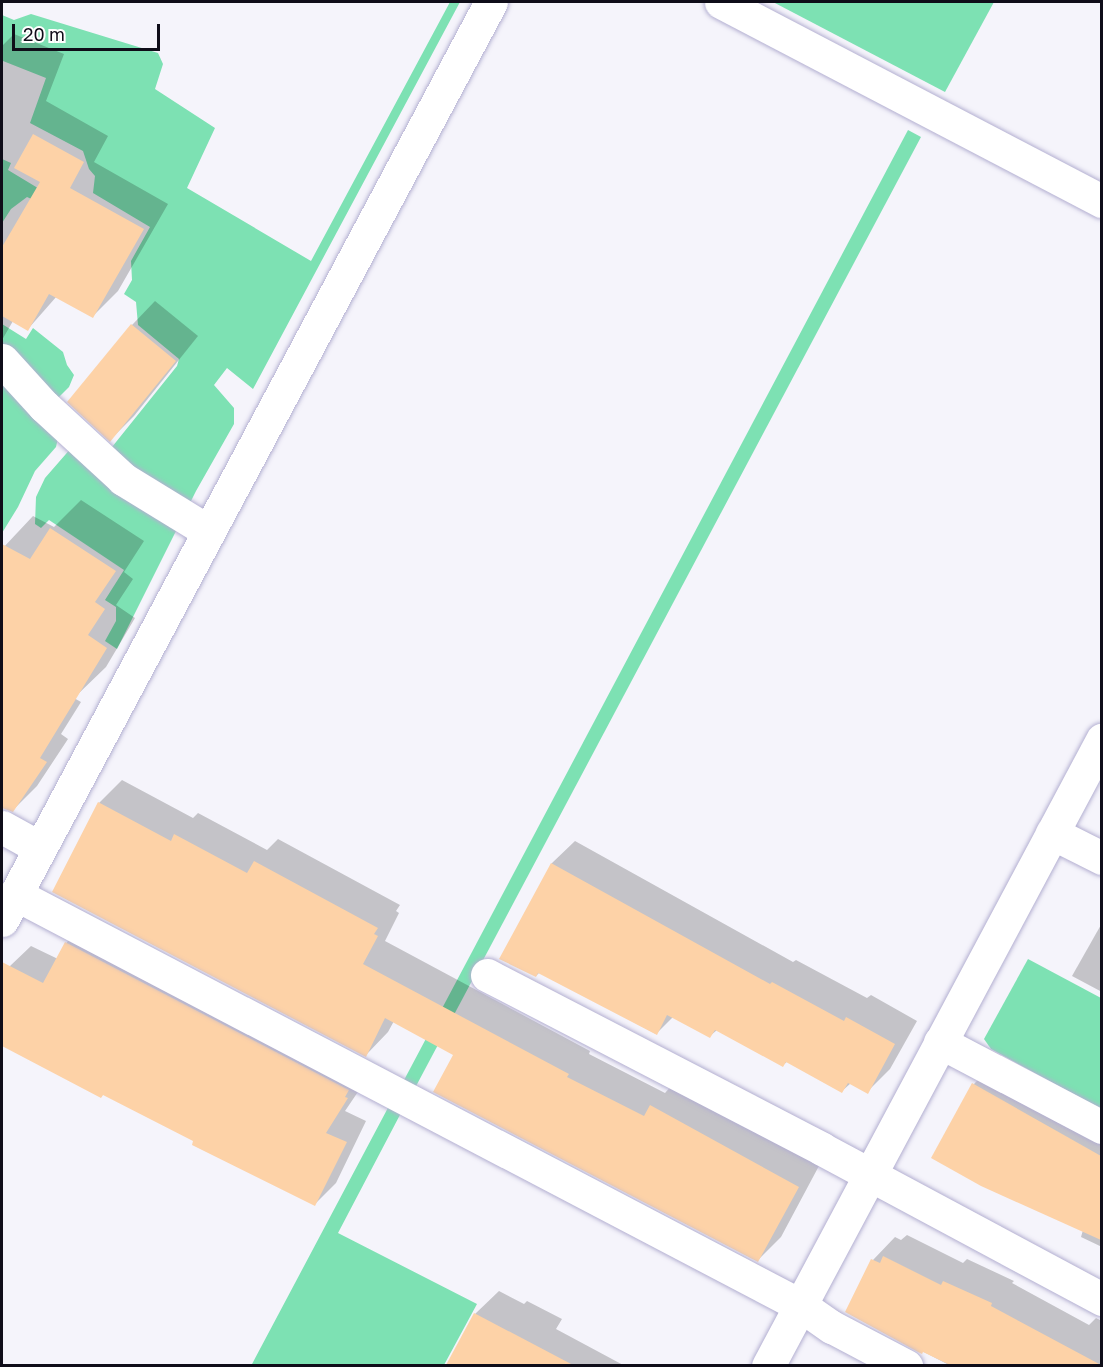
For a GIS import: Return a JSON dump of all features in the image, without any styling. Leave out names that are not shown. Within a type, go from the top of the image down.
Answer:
[{"type":"street","points":[[490,2],[8,907],[800,1305],[832,1327],[906,1365]]},
{"type":"street","points":[[721,2],[1101,201]]},
{"type":"street","points":[[2,360],[44,406],[123,479],[208,531]]},
{"type":"street","points":[[768,1365],[1101,740]]},
{"type":"street","points":[[2,827],[40,848]]},
{"type":"street","points":[[1052,833],[1101,858]]},
{"type":"street","points":[[487,975],[1101,1299]]},
{"type":"street","points":[[940,1042],[1101,1127]]},
{"type":"green space","points":[[450,2],[460,2],[253,389],[227,368],[214,385],[234,408],[234,424],[196,491],[117,649],[105,641],[116,621],[116,607],[105,600],[124,570],[49,520],[41,528],[35,524],[36,497],[45,478],[72,447],[108,452],[177,366],[179,359],[138,325],[136,302],[124,294],[132,280],[131,261],[150,227],[93,193],[95,176],[89,169],[83,151],[30,123],[46,78],[3,61],[2,15],[14,20],[31,14],[158,53],[163,64],[155,89],[215,128],[187,188],[311,261]]},
{"type":"green space","points":[[773,2],[994,2],[945,92]]},
{"type":"green space","points":[[908,130],[921,137],[415,1088],[403,1082]]},
{"type":"green space","points":[[2,159],[11,163],[8,170],[51,196],[45,205],[27,197],[11,209],[2,223]]},
{"type":"green space","points":[[2,324],[26,339],[33,328],[63,352],[67,365],[74,375],[69,387],[52,404],[2,348]]},
{"type":"green space","points":[[2,370],[58,438],[56,447],[35,471],[18,507],[2,533]]},
{"type":"green space","points":[[1028,959],[1101,998],[1101,1109],[991,1049],[984,1039]]},
{"type":"green space","points":[[390,1104],[402,1111],[338,1233],[477,1304],[444,1365],[251,1366]]},
{"type":"building","points":[[33,134],[84,162],[70,188],[144,229],[93,318],[49,294],[28,331],[2,316],[2,247],[40,182],[14,168]]},
{"type":"building","points":[[131,324],[176,361],[110,442],[67,402]]},
{"type":"building","points":[[50,528],[116,571],[95,602],[105,609],[88,635],[107,648],[40,758],[47,762],[13,812],[2,808],[2,544],[30,559]]},
{"type":"building","points":[[98,802],[171,841],[174,834],[247,873],[254,861],[378,928],[374,934],[378,936],[363,964],[569,1074],[567,1077],[644,1116],[650,1105],[799,1187],[758,1262],[433,1092],[453,1055],[385,1018],[366,1057],[52,892]]},
{"type":"building","points":[[551,863],[770,984],[772,982],[844,1021],[846,1017],[895,1044],[868,1094],[848,1083],[842,1093],[786,1062],[783,1067],[715,1030],[710,1038],[667,1015],[657,1035],[538,973],[536,977],[499,959]]},
{"type":"building","points":[[65,942],[349,1090],[345,1097],[348,1098],[326,1133],[347,1142],[315,1206],[192,1145],[193,1141],[103,1095],[101,1098],[2,1046],[2,962],[43,983]]},
{"type":"building","points":[[972,1083],[1101,1156],[1101,1240],[981,1186],[931,1158]]},
{"type":"building","points":[[883,1256],[941,1285],[943,1281],[992,1303],[991,1306],[1101,1365],[950,1365],[923,1352],[922,1354],[918,1352],[845,1312],[871,1259],[880,1263]]},
{"type":"building","points":[[474,1313],[573,1365],[446,1365]]}]
